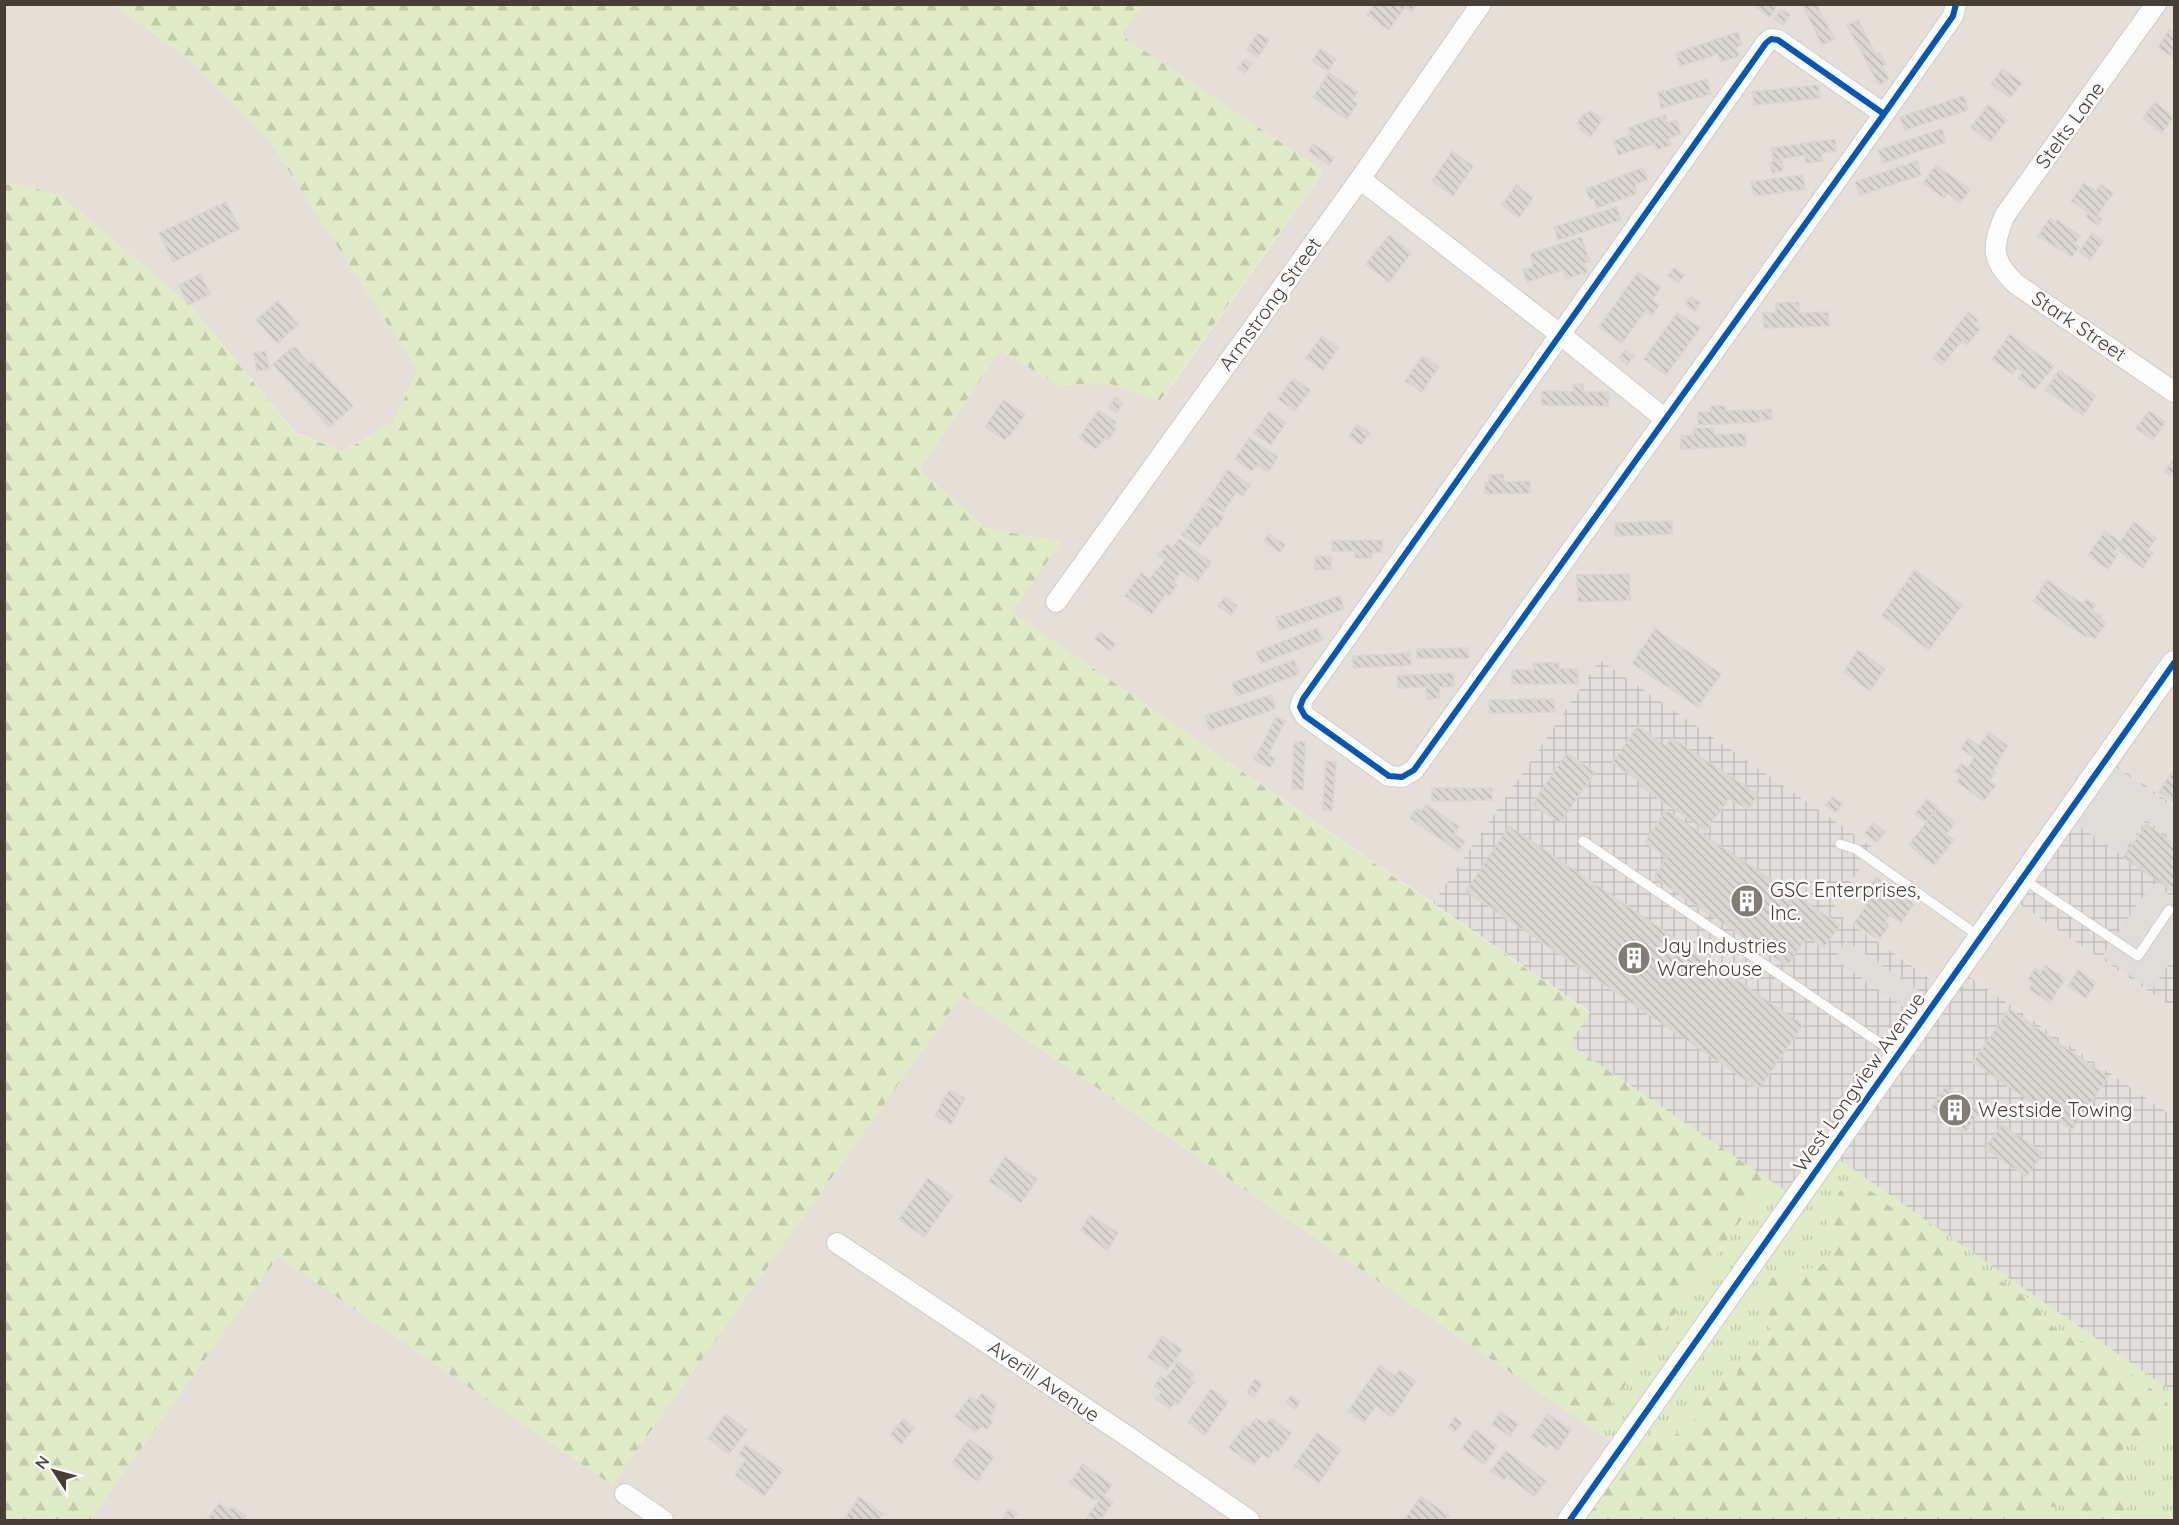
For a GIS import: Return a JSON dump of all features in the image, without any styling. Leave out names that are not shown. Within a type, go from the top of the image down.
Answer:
[{"type":"street","name":"Armstrong Street","points":[[1056,602],[1360,179],[1481,4]]},
{"type":"street","points":[[1884,114],[1778,40],[1771,39],[1766,43],[1303,699],[1300,707],[1305,717],[1389,776],[1402,777],[1414,770],[1884,114],[1953,16],[1956,4]]},
{"type":"street","name":"Stelts Lane","points":[[1995,250],[2005,215],[2087,104],[2156,4]]},
{"type":"street","points":[[1360,179],[1665,419]]},
{"type":"street","name":"Stark Street","points":[[1995,250],[1997,261],[2016,284],[2175,392]]},
{"type":"street","name":"West Longview Avenue","points":[[1570,1521],[2023,879],[2171,675]]},
{"type":"street","name":"Averill Avenue","points":[[837,1244],[1127,1436],[1249,1521]]},
{"type":"street","points":[[625,1494],[663,1521]]},
{"type":"lane","points":[[1583,841],[1898,1056]]},
{"type":"lane","points":[[1840,844],[1856,849],[1982,938]]},
{"type":"lane","points":[[2023,879],[2138,956],[2169,910]]},
{"type":"shaded area","points":[[5,5],[114,5],[189,59],[271,143],[418,370],[393,422],[343,451],[296,433],[189,304],[17,184],[5,185]]},
{"type":"shaded area","points":[[1142,5],[2174,5],[2174,805],[2109,760],[2012,899],[2174,1008],[2174,1117],[1962,971],[1947,990],[1832,910],[1874,848],[1600,660],[1433,903],[1011,612],[1060,542],[986,528],[919,470],[1000,350],[1058,385],[1108,383],[1160,402],[1323,172],[1121,35]]},
{"type":"shaded area","points":[[1600,660],[1874,848],[1832,910],[1946,990],[1961,971],[2174,1117],[2174,1393],[1838,1159],[1788,1193],[1569,1044],[1590,1012],[1433,903]]},
{"type":"shaded area","points":[[2109,760],[2174,805],[2174,1008],[2012,899]]},
{"type":"shaded area","points":[[2108,762],[2174,808],[2174,840],[2146,820],[2121,855],[2068,819]]},
{"type":"shaded area","points":[[2152,883],[2174,898],[2174,956],[2152,990],[2102,956]]},
{"type":"shaded area","points":[[1846,941],[1918,990],[1905,1008],[1834,959]]},
{"type":"shaded area","points":[[962,995],[1612,1442],[1582,1520],[90,1520],[278,1256],[612,1484]]},
{"type":"green space","points":[[114,5],[1142,5],[1121,35],[1323,171],[1159,402],[1108,383],[1058,385],[1000,350],[919,470],[986,528],[1061,542],[1012,612],[1590,1013],[1569,1044],[1769,1180],[1594,1430],[962,995],[612,1485],[278,1257],[90,1520],[5,1520],[5,185],[17,184],[61,195],[189,304],[296,434],[344,451],[393,422],[418,371],[271,143],[189,59]]},
{"type":"green space","points":[[1838,1159],[2174,1393],[2174,1416],[2165,1399],[2110,1358],[2055,1329],[2031,1300],[1957,1254],[1933,1233],[1918,1229],[1874,1193],[1837,1193],[1827,1228],[1835,1243],[1830,1260],[1816,1268],[1804,1269],[1796,1279],[1758,1293],[1768,1313],[1772,1331],[1760,1347],[1739,1365],[1737,1375],[1714,1386],[1695,1403],[1694,1420],[1680,1431],[1663,1440],[1638,1441]]},
{"type":"green space","points":[[1769,1180],[1788,1193],[1612,1442],[1594,1430]]},
{"type":"green space","points":[[1847,1182],[1855,1183],[1874,1193],[1918,1229],[1933,1233],[1957,1254],[2031,1300],[2055,1329],[2110,1358],[2165,1399],[2174,1418],[2155,1435],[2132,1441],[2121,1451],[2120,1467],[2128,1479],[2124,1489],[2130,1505],[2116,1520],[2086,1520],[2076,1504],[2065,1504],[2033,1511],[2030,1520],[1583,1520],[1638,1441],[1663,1440],[1687,1426],[1694,1420],[1695,1403],[1718,1382],[1737,1375],[1739,1365],[1760,1347],[1772,1332],[1768,1313],[1758,1293],[1764,1280],[1772,1274],[1782,1274],[1796,1279],[1804,1269],[1816,1268],[1830,1260],[1835,1243],[1828,1230],[1829,1211]]},
{"type":"green space","points":[[2174,1418],[2174,1520],[2116,1520],[2119,1518],[2124,1489],[2120,1467],[2121,1451],[2132,1441],[2155,1435]]},
{"type":"green space","points":[[2076,1504],[2086,1520],[2030,1520],[2032,1511]]},
{"type":"building","points":[[1374,4],[1416,4],[1412,11],[1405,7],[1389,30],[1367,15]]},
{"type":"building","points":[[1751,4],[1778,4],[1770,17]]},
{"type":"building","points":[[1802,4],[1816,4],[1834,39],[1822,45]]},
{"type":"building","points":[[1781,9],[1790,15],[1783,25],[1774,19]]},
{"type":"building","points":[[1858,20],[1876,54],[1879,52],[1886,64],[1882,66],[1889,79],[1879,85],[1847,25]]},
{"type":"building","points":[[2170,29],[2174,32],[2174,58],[2158,47]]},
{"type":"building","points":[[1738,32],[1742,45],[1736,47],[1739,56],[1721,62],[1718,54],[1680,66],[1676,53]]},
{"type":"building","points":[[1258,33],[1269,40],[1258,57],[1247,50]]},
{"type":"building","points":[[1320,49],[1336,59],[1328,71],[1312,61]]},
{"type":"building","points":[[1245,59],[1252,64],[1245,73],[1238,68]]},
{"type":"building","points":[[2002,69],[2022,83],[2010,98],[1991,84]]},
{"type":"building","points":[[1329,73],[1358,92],[1352,100],[1357,104],[1347,119],[1313,97]]},
{"type":"building","points":[[1707,79],[1711,94],[1661,108],[1658,93]]},
{"type":"building","points":[[1818,85],[1820,98],[1754,105],[1752,92]]},
{"type":"building","points":[[1964,96],[1968,110],[1905,130],[1900,117]]},
{"type":"building","points":[[2155,102],[2174,117],[2162,133],[2143,118]]},
{"type":"building","points":[[1988,105],[2007,120],[1990,142],[1971,127]]},
{"type":"building","points":[[1590,110],[1603,119],[1590,137],[1579,129],[1581,126],[1577,123]]},
{"type":"building","points":[[1665,115],[1668,123],[1676,120],[1681,134],[1669,138],[1671,145],[1657,150],[1655,143],[1618,155],[1614,141],[1630,135],[1628,128]]},
{"type":"building","points":[[1942,129],[1946,142],[1883,163],[1878,150]]},
{"type":"building","points":[[1835,139],[1836,151],[1821,153],[1822,161],[1806,163],[1805,155],[1773,160],[1772,148]]},
{"type":"building","points":[[1313,144],[1334,158],[1329,165],[1309,151]]},
{"type":"building","points":[[1452,151],[1473,166],[1453,196],[1432,181]]},
{"type":"building","points":[[1782,160],[1784,170],[1772,173],[1770,162]]},
{"type":"building","points":[[1917,161],[1921,175],[1860,195],[1855,182]]},
{"type":"building","points":[[1936,165],[1970,190],[1960,203],[1947,193],[1944,198],[1923,183]]},
{"type":"building","points":[[1643,168],[1647,180],[1635,184],[1637,193],[1597,208],[1594,198],[1590,200],[1586,189]]},
{"type":"building","points":[[1803,175],[1805,189],[1754,196],[1751,182]]},
{"type":"building","points":[[2084,183],[2096,191],[2101,185],[2113,193],[2097,216],[2102,219],[2098,225],[2086,217],[2089,212],[2071,201]]},
{"type":"building","points":[[1516,185],[1533,198],[1519,218],[1502,205]]},
{"type":"building","points":[[226,202],[240,229],[173,262],[159,233]]},
{"type":"building","points":[[1617,207],[1621,220],[1558,240],[1554,227]]},
{"type":"building","points":[[2050,218],[2056,222],[2057,220],[2080,236],[2074,244],[2079,247],[2072,257],[2038,236]]},
{"type":"building","points":[[2092,233],[2103,241],[2090,260],[2079,252]]},
{"type":"building","points":[[1389,235],[1411,253],[1389,282],[1366,264]]},
{"type":"building","points":[[1581,237],[1590,262],[1584,263],[1587,272],[1566,279],[1563,270],[1527,282],[1523,270],[1533,267],[1530,254]]},
{"type":"building","points":[[1674,268],[1684,275],[1679,283],[1668,275]]},
{"type":"building","points":[[1638,272],[1661,288],[1652,300],[1659,305],[1652,316],[1645,311],[1622,343],[1599,327]]},
{"type":"building","points":[[200,274],[210,294],[188,305],[179,285]]},
{"type":"building","points":[[1691,297],[1700,303],[1694,311],[1685,304]]},
{"type":"building","points":[[278,301],[298,325],[277,343],[256,320]]},
{"type":"building","points":[[1799,302],[1799,313],[1828,312],[1829,326],[1764,328],[1763,313],[1776,313],[1776,303]]},
{"type":"building","points":[[1968,312],[1978,320],[1974,325],[1980,329],[1967,345],[1962,341],[1942,365],[1933,358]]},
{"type":"building","points":[[1677,313],[1700,328],[1666,375],[1644,359]]},
{"type":"building","points":[[2010,334],[2054,366],[2035,390],[2018,378],[2023,372],[2018,368],[2012,374],[1992,359]]},
{"type":"building","points":[[1322,336],[1338,348],[1323,370],[1306,358]]},
{"type":"building","points":[[294,346],[309,363],[312,361],[353,406],[329,427],[273,364]]},
{"type":"building","points":[[1625,350],[1634,356],[1627,365],[1619,358]]},
{"type":"building","points":[[266,351],[269,369],[257,371],[254,353]]},
{"type":"building","points":[[1423,356],[1439,367],[1422,392],[1405,381]]},
{"type":"building","points":[[2059,370],[2096,396],[2083,415],[2046,390]]},
{"type":"building","points":[[1293,378],[1310,390],[1295,411],[1278,399]]},
{"type":"building","points":[[1574,384],[1583,384],[1583,392],[1608,392],[1608,406],[1542,405],[1542,391],[1574,392]]},
{"type":"building","points":[[1115,398],[1123,403],[1117,412],[1109,408]]},
{"type":"building","points":[[1003,400],[1025,415],[1005,440],[985,427]]},
{"type":"building","points":[[1711,406],[1725,406],[1725,411],[1759,410],[1760,422],[1698,425],[1698,412],[1711,412]]},
{"type":"building","points":[[1771,409],[1772,419],[1762,420],[1761,410]]},
{"type":"building","points":[[1099,410],[1116,422],[1113,426],[1116,428],[1108,440],[1105,438],[1096,449],[1079,437]]},
{"type":"building","points":[[1269,411],[1286,423],[1271,445],[1254,433]]},
{"type":"building","points":[[2149,411],[2165,422],[2153,440],[2136,428]]},
{"type":"building","points":[[1357,424],[1370,433],[1361,445],[1349,436]]},
{"type":"building","points":[[1694,428],[1713,428],[1714,435],[1745,433],[1746,446],[1681,449],[1681,436],[1694,435]]},
{"type":"building","points":[[1249,438],[1278,457],[1268,472],[1257,465],[1252,471],[1235,459]]},
{"type":"building","points":[[2174,458],[2174,478],[2165,472]]},
{"type":"building","points":[[1228,470],[1250,485],[1243,496],[1237,492],[1223,512],[1206,501]]},
{"type":"building","points":[[1503,474],[1504,482],[1530,481],[1530,493],[1485,494],[1485,483],[1489,483],[1489,475]]},
{"type":"building","points":[[1204,503],[1224,517],[1217,528],[1214,526],[1200,547],[1182,535]]},
{"type":"building","points":[[1672,521],[1672,534],[1616,536],[1615,523]]},
{"type":"building","points":[[2134,522],[2156,538],[2148,550],[2153,553],[2143,568],[2116,549],[2114,552],[2118,554],[2108,569],[2088,555],[2105,531],[2120,542]]},
{"type":"building","points":[[1269,534],[1285,545],[1280,552],[1264,541]]},
{"type":"building","points":[[1179,539],[1211,562],[1197,582],[1181,571],[1174,581],[1158,569],[1165,560],[1158,555],[1167,544],[1172,548]]},
{"type":"building","points":[[1382,540],[1382,552],[1372,552],[1372,558],[1355,558],[1355,551],[1332,551],[1332,541]]},
{"type":"building","points":[[1316,556],[1331,557],[1331,570],[1315,569]]},
{"type":"building","points":[[1156,570],[1177,585],[1170,595],[1166,593],[1152,614],[1125,596],[1141,573],[1150,579]]},
{"type":"building","points":[[1915,570],[1962,605],[1929,650],[1882,615]]},
{"type":"building","points":[[1629,574],[1630,600],[1578,602],[1577,575]]},
{"type":"building","points":[[2047,580],[2083,604],[2086,599],[2096,605],[2092,610],[2106,623],[2095,639],[2088,635],[2086,637],[2033,601]]},
{"type":"building","points":[[1340,596],[1344,609],[1280,630],[1276,617]]},
{"type":"building","points":[[1225,597],[1237,606],[1231,615],[1218,606]]},
{"type":"building","points":[[1317,628],[1322,640],[1261,663],[1256,652]]},
{"type":"building","points":[[1655,629],[1721,674],[1698,707],[1632,663]]},
{"type":"building","points":[[1100,632],[1115,644],[1110,651],[1095,639]]},
{"type":"building","points":[[1468,648],[1469,658],[1417,658],[1417,649]]},
{"type":"building","points":[[1858,650],[1885,669],[1870,691],[1844,672]]},
{"type":"building","points":[[1410,653],[1411,665],[1353,668],[1353,656]]},
{"type":"building","points":[[1294,660],[1299,674],[1237,696],[1232,683]]},
{"type":"building","points":[[1533,663],[1559,663],[1559,669],[1578,669],[1578,684],[1512,684],[1512,670],[1534,670]]},
{"type":"building","points":[[1453,673],[1454,686],[1439,687],[1440,698],[1427,699],[1426,687],[1398,688],[1397,676]]},
{"type":"building","points":[[1271,695],[1275,709],[1210,730],[1205,716]]},
{"type":"building","points":[[1554,699],[1555,712],[1490,713],[1489,700]]},
{"type":"building","points":[[1276,717],[1285,721],[1268,755],[1275,759],[1270,768],[1254,760]]},
{"type":"building","points":[[1638,726],[1666,746],[1672,738],[1758,795],[1748,810],[1729,798],[1706,831],[1639,785],[1641,782],[1612,763]]},
{"type":"building","points":[[1989,732],[2008,746],[1997,761],[1999,762],[1993,770],[1995,772],[1989,781],[1996,785],[1984,801],[1957,782],[1961,776],[1955,772],[1961,763],[1967,768],[1974,758],[1961,748],[1968,738],[1979,746]]},
{"type":"building","points":[[1294,742],[1305,742],[1303,790],[1292,789]]},
{"type":"building","points":[[1567,753],[1595,772],[1560,823],[1532,804]]},
{"type":"building","points":[[1326,761],[1336,762],[1332,810],[1323,810]]},
{"type":"building","points":[[2174,769],[2174,802],[2159,792]]},
{"type":"building","points":[[1432,788],[1492,788],[1492,800],[1432,801]]},
{"type":"building","points":[[1832,797],[1842,804],[1836,813],[1826,805]]},
{"type":"building","points":[[1927,799],[1938,807],[1926,822],[1915,814]]},
{"type":"building","points":[[1426,805],[1459,826],[1454,834],[1465,842],[1458,851],[1410,818],[1417,808],[1421,811]]},
{"type":"building","points":[[1937,809],[1955,823],[1946,834],[1954,840],[1934,865],[1909,845]]},
{"type":"building","name":"GSC Enterprises, Inc.","points":[[1666,810],[1840,925],[1824,948],[1807,937],[1787,966],[1654,877],[1667,857],[1645,842]]},
{"type":"building","points":[[1873,823],[1885,832],[1877,842],[1865,833]]},
{"type":"building","points":[[2146,824],[2174,843],[2174,892],[2123,857]]},
{"type":"building","name":"Jay Industries Warehouse","points":[[1509,826],[1803,1025],[1759,1089],[1466,891]]},
{"type":"building","points":[[1876,877],[1914,904],[1901,923],[1890,915],[1885,922],[1889,925],[1880,939],[1854,923],[1870,900],[1864,896]]},
{"type":"building","points":[[2045,965],[2065,979],[2050,1003],[2029,989],[2033,983],[2028,979],[2035,968],[2041,972]]},
{"type":"building","points":[[2078,970],[2096,983],[2086,998],[2068,986]]},
{"type":"building","points":[[2009,1009],[2108,1077],[2072,1130],[1973,1062]]},
{"type":"building","name":"Westside Towing","points":[[1945,1087],[1980,1111],[1964,1134],[1930,1110]]},
{"type":"building","points":[[949,1090],[965,1098],[951,1124],[935,1116]]},
{"type":"building","points":[[2002,1124],[2043,1153],[2026,1177],[1985,1148]]},
{"type":"building","points":[[1005,1157],[1037,1179],[1021,1203],[989,1181]]},
{"type":"building","points":[[928,1178],[953,1196],[924,1237],[899,1219]]},
{"type":"building","points":[[1090,1215],[1118,1233],[1107,1250],[1081,1230]]},
{"type":"building","points":[[1162,1336],[1182,1350],[1167,1370],[1148,1357]]},
{"type":"building","points":[[1177,1361],[1194,1374],[1190,1380],[1194,1382],[1178,1404],[1175,1401],[1170,1409],[1156,1399],[1162,1391],[1154,1386],[1161,1376],[1165,1379]]},
{"type":"building","points":[[1380,1365],[1395,1376],[1400,1370],[1416,1381],[1392,1417],[1376,1406],[1364,1422],[1348,1411]]},
{"type":"building","points":[[1255,1379],[1262,1384],[1254,1397],[1247,1392]]},
{"type":"building","points":[[1211,1389],[1228,1402],[1205,1435],[1188,1422]]},
{"type":"building","points":[[982,1393],[997,1404],[989,1418],[993,1421],[987,1430],[982,1426],[976,1432],[955,1417],[970,1396],[976,1401]]},
{"type":"building","points":[[1291,1395],[1300,1402],[1295,1409],[1286,1402]]},
{"type":"building","points":[[1500,1412],[1518,1424],[1510,1436],[1492,1424]]},
{"type":"building","points":[[726,1414],[747,1430],[729,1454],[708,1438]]},
{"type":"building","points":[[1547,1414],[1571,1430],[1558,1450],[1549,1444],[1546,1447],[1531,1437]]},
{"type":"building","points":[[1455,1417],[1462,1423],[1455,1432],[1448,1427]]},
{"type":"building","points":[[1256,1418],[1266,1424],[1270,1418],[1291,1433],[1278,1452],[1275,1449],[1268,1458],[1262,1454],[1254,1465],[1229,1448],[1245,1425],[1249,1428]]},
{"type":"building","points":[[903,1419],[914,1428],[902,1444],[890,1435]]},
{"type":"building","points":[[1475,1430],[1497,1446],[1484,1464],[1462,1448]]},
{"type":"building","points":[[1317,1433],[1341,1450],[1319,1483],[1294,1466]]},
{"type":"building","points":[[969,1439],[994,1457],[977,1481],[952,1463]]},
{"type":"building","points":[[745,1445],[783,1470],[764,1496],[735,1475],[746,1459],[739,1454]]},
{"type":"building","points":[[1506,1451],[1546,1481],[1534,1496],[1507,1476],[1504,1480],[1491,1471]]},
{"type":"building","points":[[1083,1464],[1112,1485],[1103,1496],[1113,1503],[1100,1520],[1085,1520],[1099,1500],[1096,1497],[1094,1500],[1070,1483]]},
{"type":"building","points":[[1421,1496],[1449,1516],[1445,1520],[1404,1520]]},
{"type":"building","points":[[859,1497],[883,1514],[879,1520],[844,1520]]},
{"type":"building","points":[[219,1503],[229,1510],[232,1506],[246,1516],[243,1520],[207,1520]]},
{"type":"building","points":[[1008,1509],[1017,1514],[1013,1520],[1004,1518]]},
{"type":"cycle path","points":[[1884,114],[1778,40],[1771,39],[1766,43],[1303,699],[1300,707],[1305,716],[1389,776],[1402,777],[1414,770],[1884,114],[1953,16],[1956,4]]},
{"type":"cycle path","points":[[1570,1520],[2174,663]]},
{"type":"place","name":"GSC Enterprises, Inc.","points":[[1747,901]]},
{"type":"place","name":"Jay Industries Warehouse","points":[[1634,958]]},
{"type":"place","name":"Westside Towing","points":[[1955,1110]]}]
